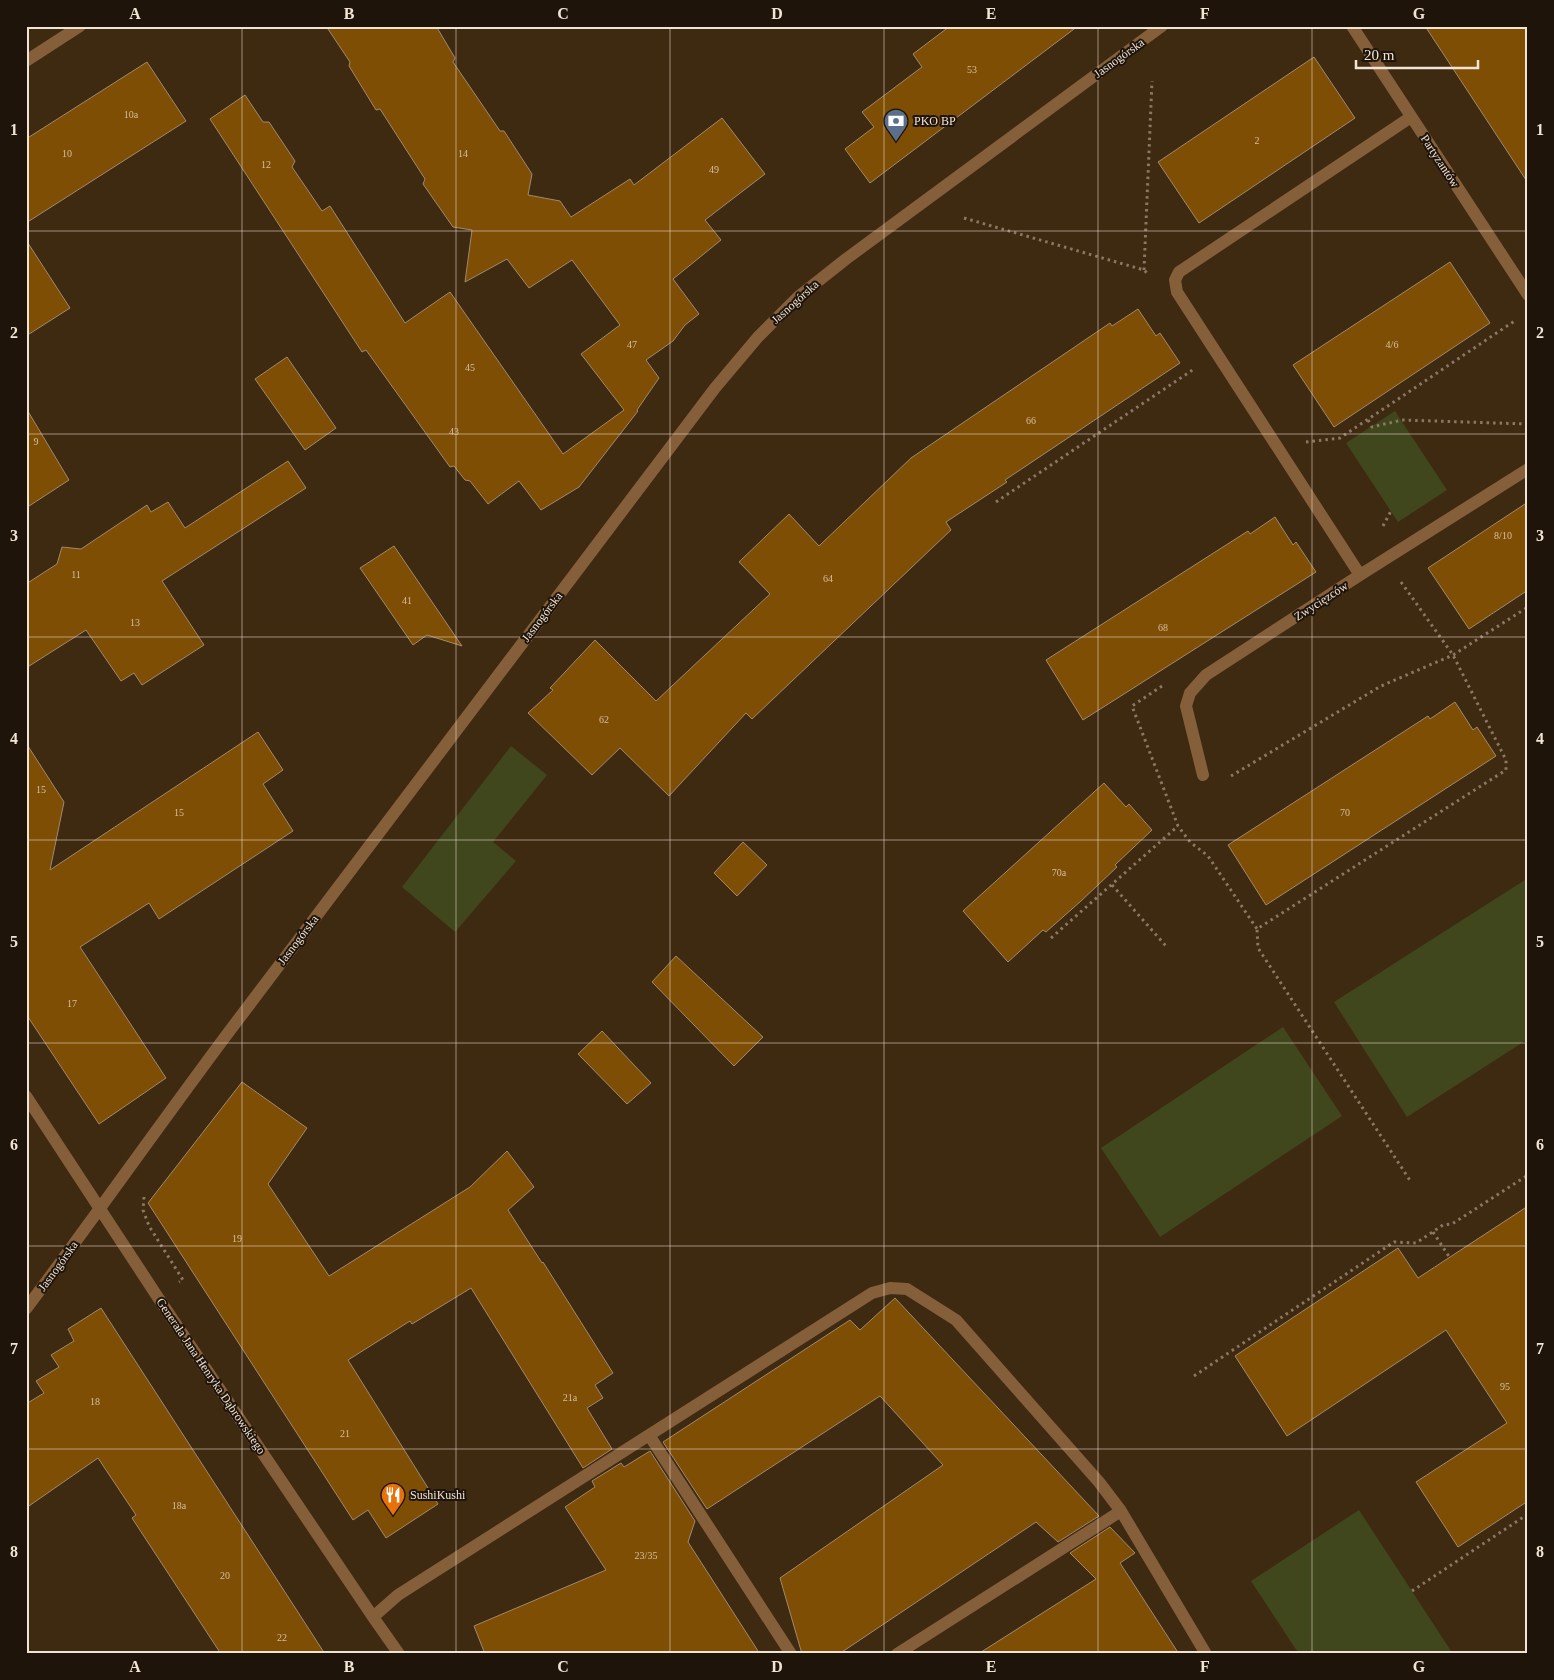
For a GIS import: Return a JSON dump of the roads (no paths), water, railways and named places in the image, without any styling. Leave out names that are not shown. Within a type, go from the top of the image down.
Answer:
[{"type":"street","points":[[26,61],[80,26]]},
{"type":"street","name":"Jasnogórska","points":[[26,1309],[100,1209],[149,1138],[715,388],[758,337],[798,297],[846,259],[1162,26]]},
{"type":"street","name":"Partyzantów","points":[[1352,26],[1528,295]]},
{"type":"street","points":[[1360,575],[1177,292],[1175,280],[1179,272],[1411,117]]},
{"type":"street","name":"Zwycięzców","points":[[1203,775],[1186,706],[1190,693],[1206,675],[1528,469]]},
{"type":"street","name":"Generała Jana Henryka Dąbrowskiego","points":[[26,1096],[372,1617],[399,1654]]},
{"type":"street","points":[[372,1617],[398,1595],[872,1293],[890,1288],[907,1289],[956,1320],[1099,1482],[1121,1511],[1206,1654]]},
{"type":"street","points":[[649,1435],[791,1654]]},
{"type":"street","points":[[896,1654],[1121,1511]]},
{"type":"place","name":"PKO BP","points":[[896,142]]},
{"type":"place","name":"SushiKushi","points":[[393,1516]]}]
